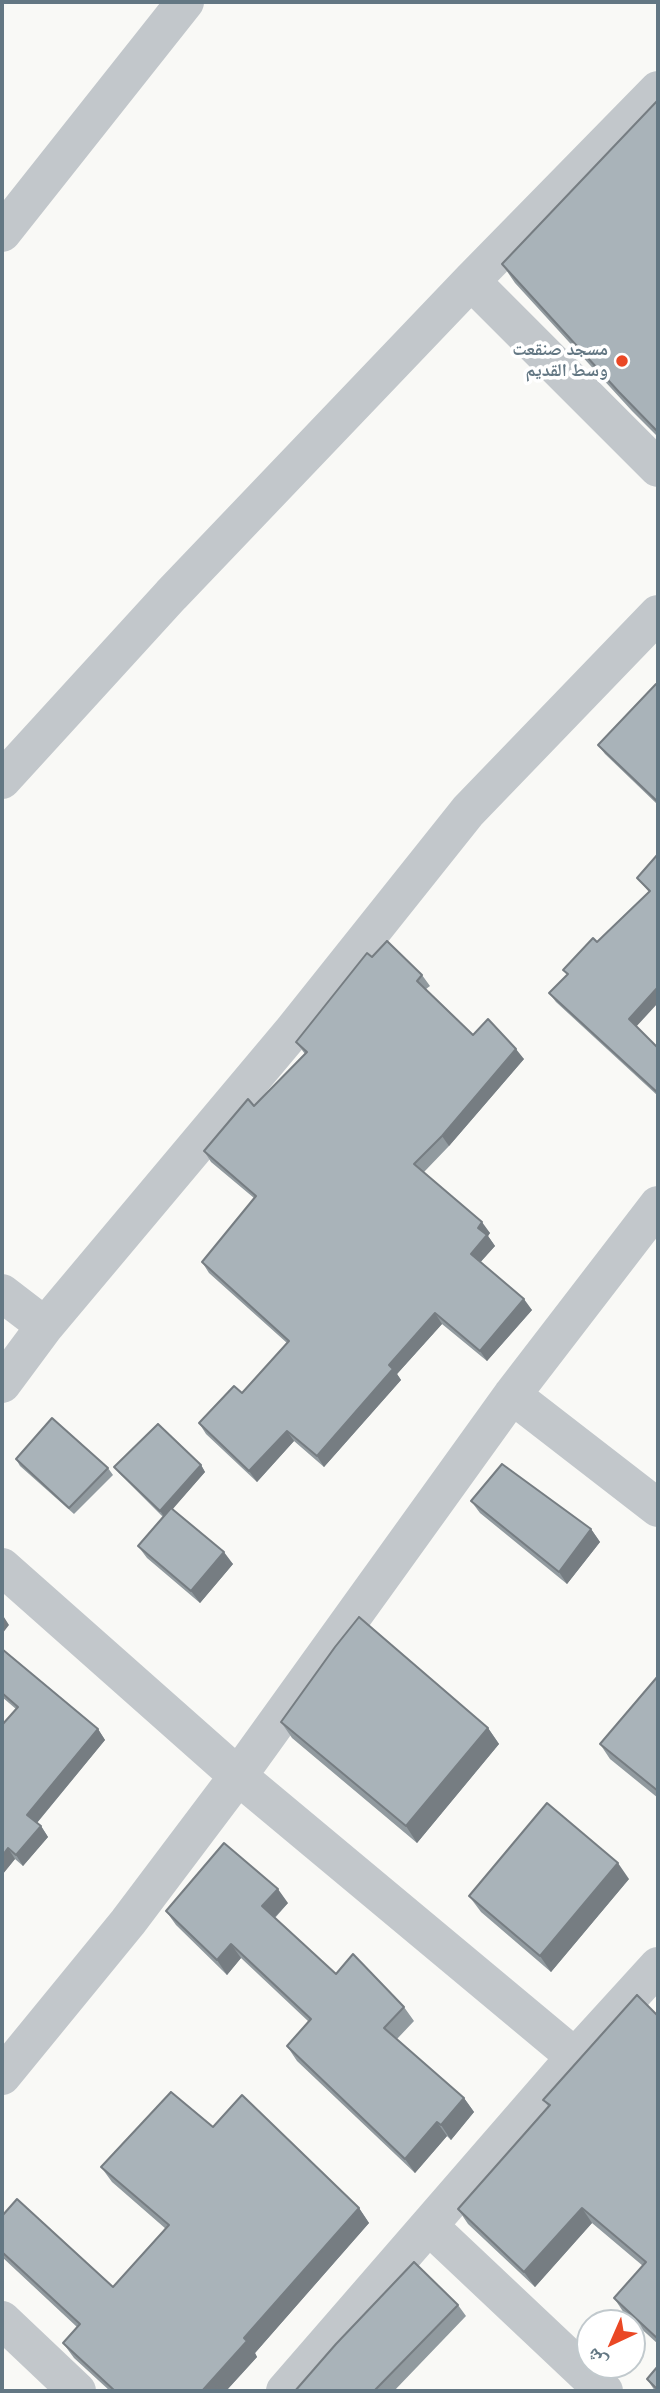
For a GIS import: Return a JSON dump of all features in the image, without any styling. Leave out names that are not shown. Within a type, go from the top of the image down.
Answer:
[{"type":"street","points":[[2,233],[185,2]]},
{"type":"street","points":[[2,780],[171,595],[658,90]]},
{"type":"street","points":[[471,281],[658,468]]},
{"type":"street","points":[[2,1384],[45,1326],[291,1033],[468,811],[658,614]]},
{"type":"street","points":[[2,2076],[128,1922],[238,1776],[512,1395],[658,1205]]},
{"type":"street","points":[[2,1293],[45,1326]]},
{"type":"street","points":[[512,1395],[658,1508]]},
{"type":"street","points":[[2,1567],[238,1776],[575,2057]]},
{"type":"street","points":[[285,2391],[575,2057],[658,1966]]},
{"type":"street","points":[[429,2225],[604,2391]]},
{"type":"street","points":[[2,2320],[76,2391]]},
{"type":"building","name":"مسجد صنقعت وسط القديم","points":[[658,100],[658,432],[502,264]]},
{"type":"building","points":[[656,684],[658,685],[658,802],[598,745]]},
{"type":"building","points":[[658,854],[658,987],[629,1019],[658,1048],[658,1093],[549,993],[568,974],[563,970],[593,938],[597,942],[650,891],[637,878]]},
{"type":"building","points":[[387,941],[422,975],[417,981],[473,1035],[488,1019],[516,1049],[442,1136],[414,1164],[482,1222],[478,1228],[487,1235],[471,1254],[524,1299],[480,1351],[435,1313],[389,1365],[393,1369],[317,1456],[287,1431],[249,1471],[199,1423],[234,1386],[242,1393],[289,1341],[202,1262],[256,1196],[204,1151],[248,1099],[254,1106],[307,1052],[296,1042],[367,953],[372,957]]},
{"type":"building","points":[[52,1418],[108,1468],[69,1508],[16,1459]]},
{"type":"building","points":[[158,1424],[201,1465],[160,1511],[114,1467]]},
{"type":"building","points":[[502,1464],[591,1529],[559,1572],[471,1501]]},
{"type":"building","points":[[171,1508],[224,1552],[191,1591],[138,1546]]},
{"type":"building","points":[[359,1617],[488,1728],[406,1826],[281,1722]]},
{"type":"building","points":[[2,1649],[98,1729],[27,1815],[41,1826],[16,1855],[8,1848],[2,1856],[2,1725],[18,1707],[2,1693]]},
{"type":"building","points":[[658,1676],[658,1791],[600,1744]]},
{"type":"building","points":[[547,1803],[618,1863],[540,1956],[469,1896]]},
{"type":"building","points":[[224,1843],[278,1889],[262,1906],[336,1974],[353,1954],[404,2007],[384,2028],[464,2098],[441,2125],[437,2122],[405,2159],[287,2046],[311,2019],[231,1944],[217,1960],[166,1911]]},
{"type":"building","points":[[637,1995],[658,2016],[658,2339],[646,2328],[646,2309],[626,2309],[614,2298],[646,2262],[582,2208],[524,2272],[458,2209],[550,2105],[543,2100]]},
{"type":"building","points":[[171,2092],[213,2127],[242,2095],[359,2208],[244,2338],[247,2341],[202,2391],[115,2391],[63,2343],[80,2324],[2,2252],[2,2216],[17,2199],[113,2287],[169,2225],[101,2167]]},
{"type":"building","points":[[414,2262],[458,2305],[374,2391],[295,2391],[336,2344]]},
{"type":"building","points":[[658,2366],[658,2390],[647,2379]]},
{"type":"place","name":"مسجد صنقعت وسط القديم","points":[[622,361]]}]
